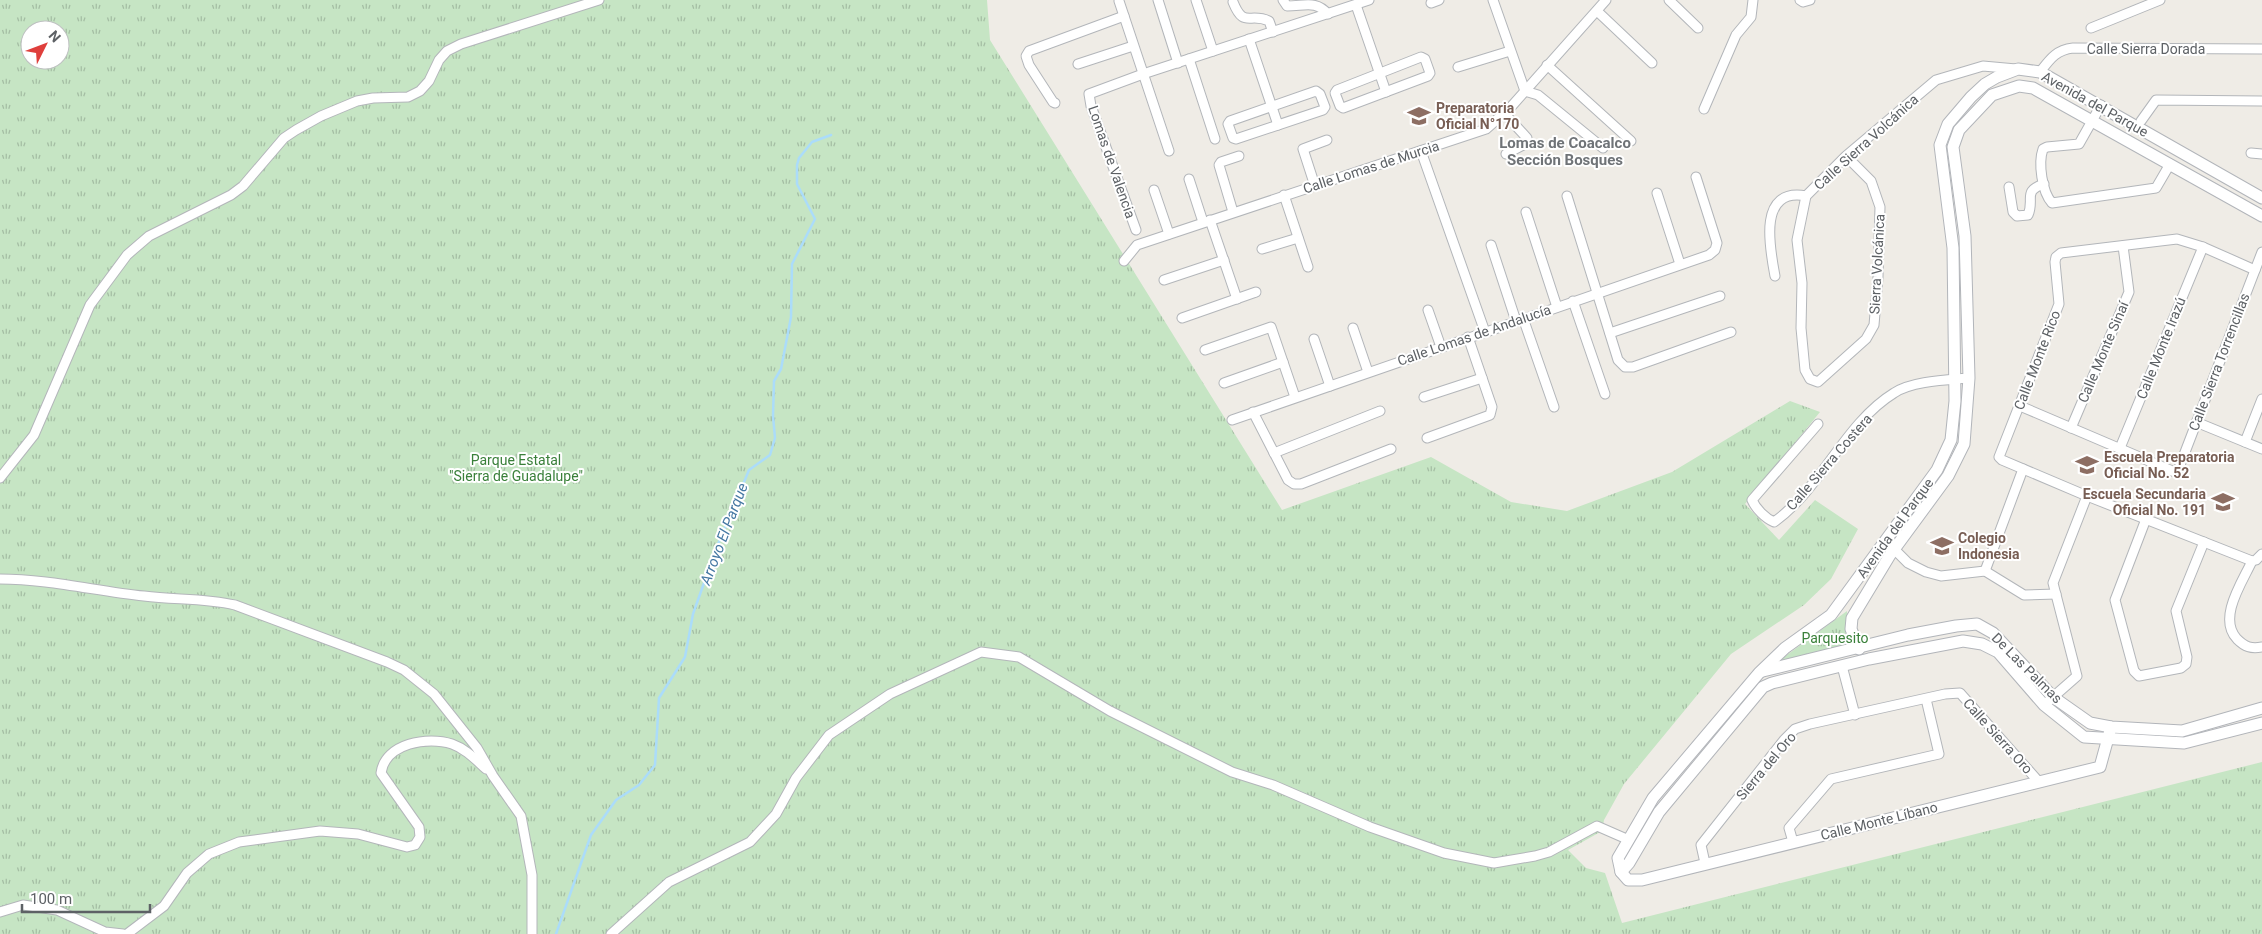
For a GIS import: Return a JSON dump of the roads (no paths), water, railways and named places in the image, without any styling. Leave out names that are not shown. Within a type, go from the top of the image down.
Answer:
[{"type":"street","points":[[0,478],[26,448],[34,435],[90,305],[136,245],[149,236],[231,195],[243,186],[284,138],[320,116],[357,101],[372,98],[408,97],[420,91],[429,82],[439,60],[447,51],[461,44],[599,0]]},
{"type":"street","points":[[1158,0],[1178,63]]},
{"type":"street","points":[[1196,0],[1213,51]]},
{"type":"street","points":[[1283,0],[1287,6],[1312,1],[1324,6],[1328,14]]},
{"type":"street","points":[[1143,74],[1369,0]]},
{"type":"street","points":[[1493,0],[1524,91],[1538,95],[1604,148]]},
{"type":"street","name":"Calle Lomas de Murcia","points":[[1124,261],[1137,245],[1486,129],[1504,113],[1606,0]]},
{"type":"street","points":[[1668,0],[1698,28]]},
{"type":"street","points":[[1704,110],[1736,35],[1752,17],[1753,0]]},
{"type":"street","points":[[1800,0],[1803,2],[1810,0]]},
{"type":"street","points":[[2091,28],[2160,0]]},
{"type":"street","points":[[1119,1],[1169,151]]},
{"type":"street","points":[[1233,2],[1239,15],[1243,18],[1264,19],[1269,22],[1273,32]]},
{"type":"street","points":[[1356,5],[1386,92]]},
{"type":"street","points":[[1597,10],[1652,63]]},
{"type":"street","points":[[1055,103],[1029,65],[1026,56],[1029,50],[1124,16]]},
{"type":"street","points":[[1249,39],[1278,125]]},
{"type":"street","points":[[1078,64],[1133,46]]},
{"type":"street","name":"Calle Sierra Dorada","points":[[2040,72],[2051,57],[2062,49],[2262,49]]},
{"type":"street","points":[[1458,67],[1510,51]]},
{"type":"street","points":[[1422,58],[1425,59],[1430,73],[1428,76],[1343,108],[1340,106],[1335,93],[1337,90],[1379,74],[1422,58]]},
{"type":"street","points":[[1189,59],[1215,139]]},
{"type":"street","points":[[1547,65],[1631,141]]},
{"type":"street","name":"Calle Sierra Volcánica","points":[[1810,379],[1805,370],[1802,328],[1802,283],[1796,240],[1806,196],[1846,156],[1936,80],[1983,66],[2018,69]]},
{"type":"street","name":"Avenida del Parque","points":[[1621,872],[1618,858],[1653,798],[1760,673],[1785,648],[1832,614],[1937,470],[1951,440],[1955,379],[1952,238],[1940,145],[1948,124],[1985,84],[2018,69],[2040,72],[2262,198]]},
{"type":"street","name":"Lomas de Valencia","points":[[1136,230],[1089,94],[1143,74]]},
{"type":"street","name":"Avenida del Parque","points":[[1859,649],[1851,629],[1852,618],[1894,550],[1948,476],[1964,444],[1969,378],[1965,236],[1953,147],[1959,130],[1992,95],[2018,86],[2032,88],[2262,216]]},
{"type":"street","points":[[1316,91],[1320,94],[1325,107],[1323,110],[1234,139],[1228,124],[1230,121],[1272,107],[1316,91]]},
{"type":"street","points":[[2141,121],[2156,100],[2262,101]]},
{"type":"street","points":[[2101,105],[2079,144],[2047,146],[2043,149],[2041,155],[2044,184],[2048,199],[2052,203],[2156,188],[2170,164]]},
{"type":"street","points":[[1504,113],[1527,138],[1527,142],[1506,154]]},
{"type":"street","points":[[1315,186],[1303,149],[1327,140]]},
{"type":"street","points":[[1420,151],[1485,332]]},
{"type":"street","points":[[2251,153],[2262,154]]},
{"type":"street","points":[[1234,212],[1219,165],[1221,162],[1239,156]]},
{"type":"street","name":"Sierra Volcánica","points":[[1810,379],[1818,382],[1823,379],[1866,339],[1874,325],[1878,277],[1880,207],[1871,181],[1846,156]]},
{"type":"street","name":"Calle Lomas de Andalucía","points":[[1232,420],[1597,292],[1709,255],[1715,250],[1717,243],[1696,177]]},
{"type":"street","points":[[1189,179],[1224,260],[1237,299]]},
{"type":"street","points":[[2009,187],[2013,212],[2017,216],[2028,214],[2030,191],[2034,187],[2044,184]]},
{"type":"street","points":[[1154,190],[1169,234]]},
{"type":"street","points":[[1657,193],[1680,264]]},
{"type":"street","points":[[1775,276],[1768,240],[1772,213],[1785,197],[1796,194],[1806,196]]},
{"type":"street","points":[[1284,195],[1308,267]]},
{"type":"street","points":[[1567,196],[1618,360],[1625,366],[1633,367],[1732,332]]},
{"type":"street","points":[[1526,212],[1557,307]]},
{"type":"street","points":[[1952,238],[1965,236]]},
{"type":"street","points":[[1262,249],[1298,238]]},
{"type":"street","name":"Calle Monte Rico","points":[[2024,469],[1999,456],[2059,304],[2056,257],[2061,254],[2177,239],[2203,247],[2254,270]]},
{"type":"street","points":[[1491,245],[1554,407]]},
{"type":"street","name":"Calle Monte Sinaí","points":[[2071,428],[2129,292],[2123,246]]},
{"type":"street","name":"Calle Monte Irazú","points":[[2120,448],[2203,247]]},
{"type":"street","name":"Calle Sierra Torrencillas","points":[[2120,448],[2177,472],[2262,252]]},
{"type":"street","points":[[1164,280],[1224,260]]},
{"type":"street","points":[[1182,318],[1256,292]]},
{"type":"street","points":[[1610,333],[1720,296]]},
{"type":"street","points":[[1573,301],[1604,394]]},
{"type":"street","points":[[1428,310],[1441,347]]},
{"type":"street","points":[[1204,350],[1268,327],[1272,329],[1295,397]]},
{"type":"street","points":[[1353,328],[1368,372]]},
{"type":"street","points":[[1427,438],[1490,415],[1492,407],[1468,338]]},
{"type":"street","points":[[1314,339],[1330,386]]},
{"type":"street","points":[[1224,383],[1283,362]]},
{"type":"street","points":[[1424,397],[1482,378]]},
{"type":"street","name":"Calle Sierra Costera","points":[[1818,424],[1752,500],[1755,507],[1774,522],[1800,499],[1865,418],[1894,392],[1923,383],[1969,378]]},
{"type":"street","points":[[2245,442],[2262,399]]},
{"type":"street","points":[[2020,406],[2120,448]]},
{"type":"street","points":[[1274,453],[1380,411]]},
{"type":"street","points":[[1253,412],[1288,480],[1294,484],[1301,484],[1391,449]]},
{"type":"street","points":[[2196,422],[2262,449]]},
{"type":"street","points":[[1985,571],[2024,469],[2146,520],[2252,561]]},
{"type":"street","points":[[2049,701],[2077,676],[2053,583],[2087,496]]},
{"type":"street","points":[[2146,520],[2115,600],[2134,671],[2139,676],[2181,668],[2186,664],[2187,657],[2176,611],[2204,542]]},
{"type":"street","points":[[1886,540],[1908,563],[1926,572],[1941,576],[1985,571],[2024,595],[2056,594]]},
{"type":"street","points":[[2262,554],[2252,561],[2230,611],[2230,625],[2234,636],[2244,646],[2262,647]]},
{"type":"street","points":[[0,579],[24,579],[145,597],[216,601],[235,606],[388,662],[412,675],[434,694],[473,742],[493,776],[521,816],[532,875],[532,934]]},
{"type":"street","name":"De Las Palmas","points":[[1760,673],[1768,668],[1859,649],[1908,635],[1977,624],[1993,633],[2049,701],[2090,723],[2183,737],[2262,708]]},
{"type":"street","points":[[1908,635],[1912,651]]},
{"type":"street","name":"De Las Palmas","points":[[1842,666],[1963,641],[1982,644],[1998,652],[2084,737],[2183,737],[2262,723]]},
{"type":"street","points":[[611,934],[669,882],[750,842],[776,814],[796,778],[829,735],[890,694],[981,652],[1020,658],[1110,711],[1232,772],[1273,785],[1370,827],[1444,852],[1494,864],[1549,852],[1597,826],[1629,840]]},
{"type":"street","points":[[1621,872],[1658,812],[1767,684],[1842,666],[1856,715]]},
{"type":"street","name":"Calle Sierra Oro","points":[[1926,699],[1945,694],[1960,693],[2039,782]]},
{"type":"street","points":[[1792,842],[1789,828],[1831,779],[1940,754],[1926,699]]},
{"type":"street","name":"Sierra del Oro","points":[[1705,863],[1701,845],[1795,729],[1810,724],[1926,699]]},
{"type":"street","points":[[1729,708],[1739,716]]},
{"type":"street","name":"Calle Monte Líbano","points":[[1621,872],[1628,880],[1635,881],[2100,767],[2106,738],[2111,727]]},
{"type":"street","points":[[127,934],[164,906],[187,873],[209,854],[239,842],[320,831],[358,834],[407,847],[415,846],[420,837],[419,827],[381,773],[382,765],[391,754],[409,744],[433,741],[452,744],[468,752],[493,776]]},
{"type":"street","points":[[0,912],[23,905],[57,910],[104,932],[123,934]]},
{"type":"waterway","name":"Arroyo El Parque","points":[[556,934],[591,835],[616,800],[639,785],[655,765],[659,698],[685,657],[693,614],[716,549],[749,470],[770,455],[775,438],[773,416],[774,381],[781,369],[791,317],[792,264],[815,219],[797,184],[797,165],[799,158],[812,142],[831,135]]},
{"type":"place","name":"Preparatoria Oficial N°170","points":[[1419,116]]},
{"type":"place","name":"Escuela Preparatoria Oficial No. 52","points":[[2087,465]]},
{"type":"place","name":"Escuela Secundaria Oficial No. 191","points":[[2223,502]]},
{"type":"place","name":"Colegio Indonesia","points":[[1942,546]]},
{"type":"district","name":"Lomas de Coacalco Sección Bosques","points":[[1565,152]]},
{"type":"park label","name":"Parque Estatal \"Sierra de Guadalupe\"","points":[[516,468]]},
{"type":"park label","name":"Parquesito","points":[[1835,638]]}]
